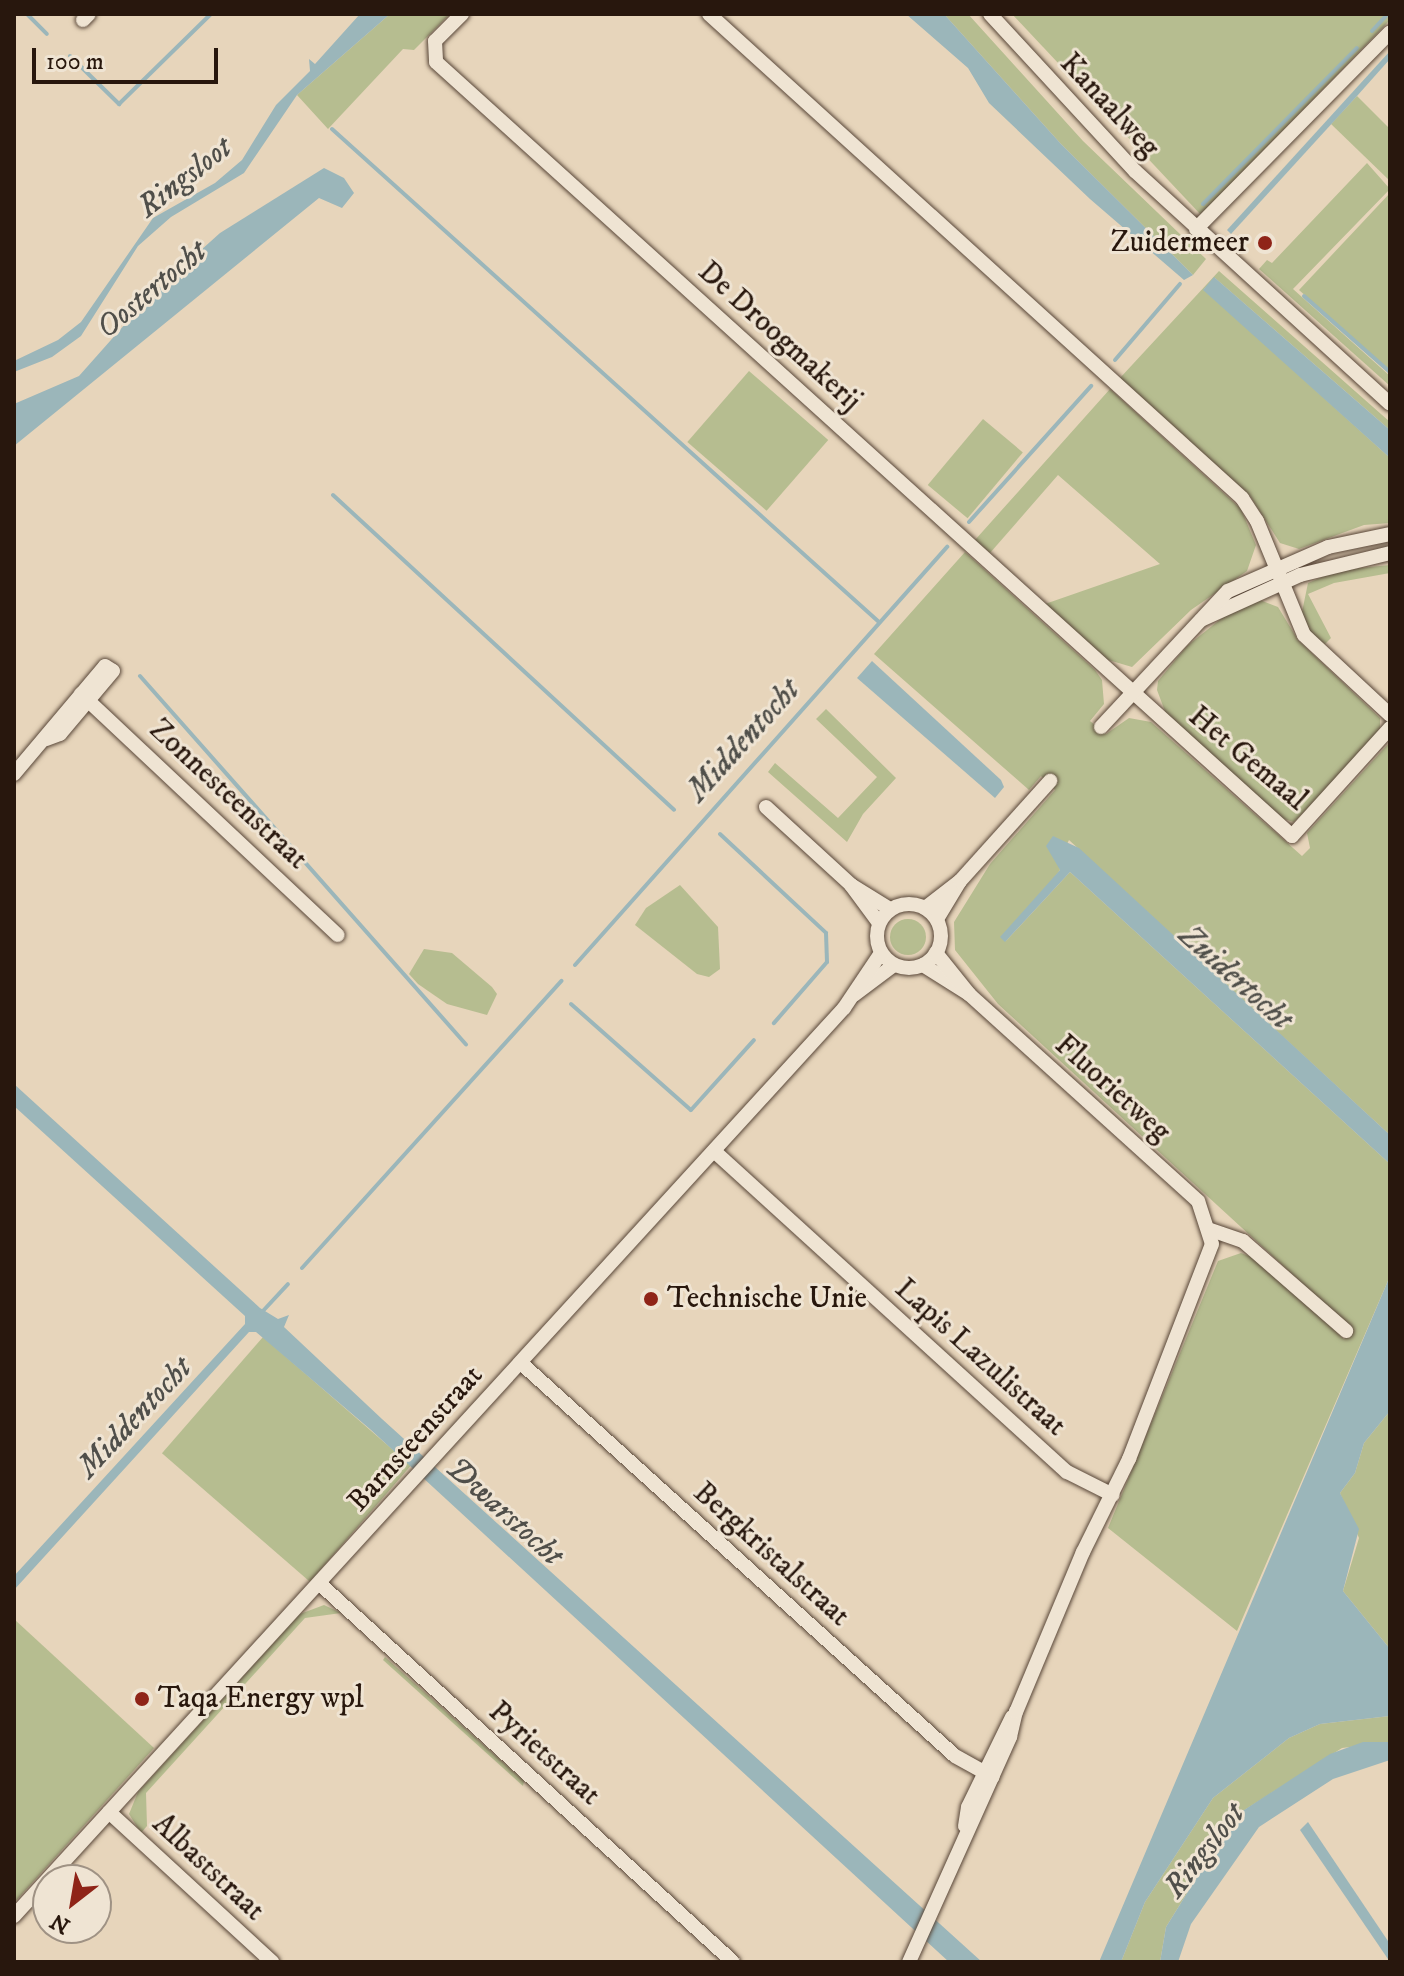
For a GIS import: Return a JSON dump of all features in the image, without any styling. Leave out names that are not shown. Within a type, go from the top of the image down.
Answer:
[{"type":"street","name":"De Droogmakerij","points":[[462,14],[433,45],[436,62],[1132,691]]},
{"type":"street","points":[[709,14],[1242,498],[1257,521],[1280,583],[1310,642],[1390,715]]},
{"type":"street","name":"Kanaalweg","points":[[990,14],[1135,171],[1390,404]]},
{"type":"street","points":[[1196,229],[1390,32]]},
{"type":"street","points":[[1101,727],[1228,591],[1274,567],[1345,542],[1390,534]]},
{"type":"street","points":[[1197,621],[1280,583],[1348,559],[1390,553]]},
{"type":"street","name":"Het Gemaal","points":[[1132,691],[1292,836],[1390,728]]},
{"type":"street","name":"Zonnesteenstraat","points":[[14,774],[86,698],[338,935]]},
{"type":"street","points":[[937,919],[960,881],[1050,781]]},
{"type":"street","points":[[766,807],[851,885],[890,909]]},
{"type":"street","points":[[925,908],[948,885],[960,881]]},
{"type":"street","points":[[851,885],[879,923],[881,953],[894,965],[923,965],[936,953],[941,940],[937,919],[925,908],[911,904],[890,909],[879,923]]},
{"type":"street","name":"Barnsteenstraat","points":[[14,1916],[714,1151],[854,995],[881,953]]},
{"type":"street","name":"Fluorietweg","points":[[936,953],[969,994],[1198,1201],[1211,1230]]},
{"type":"street","name":"Barnsteenstraat","points":[[854,995],[894,965]]},
{"type":"street","name":"Fluorietweg","points":[[923,965],[969,994]]},
{"type":"street","name":"Lapis Lazulistraat","points":[[714,1151],[1067,1472],[1108,1494]]},
{"type":"street","points":[[909,1962],[1210,1256],[1211,1230],[1243,1241],[1346,1331]]},
{"type":"street","name":"Bergkristalstraat","points":[[521,1363],[955,1756],[988,1774]]},
{"type":"street","name":"Pyrietstraat","points":[[319,1583],[733,1962]]},
{"type":"street","name":"Albaststraat","points":[[109,1812],[272,1962]]},
{"type":"green space","points":[[390,14],[450,14],[414,50],[403,49],[328,129],[297,95]]},
{"type":"green space","points":[[944,14],[968,14],[1083,141],[1206,259],[1193,275],[1061,144]]},
{"type":"green space","points":[[1012,14],[1390,14],[1390,20],[1201,215]]},
{"type":"green space","points":[[1357,96],[1390,129],[1390,181],[1331,124]]},
{"type":"green space","points":[[1367,163],[1390,189],[1293,289],[1390,376],[1390,386],[1259,269],[1267,260],[1272,263]]},
{"type":"green space","points":[[1390,193],[1390,371],[1299,290]]},
{"type":"green space","points":[[1219,271],[1390,422],[1390,430],[1215,278],[1204,289],[1390,458],[1390,523],[1364,525],[1299,549],[1280,543],[1250,496],[1120,378]]},
{"type":"green space","points":[[749,371],[828,440],[767,511],[687,442]]},
{"type":"green space","points":[[1110,389],[1241,509],[1256,545],[1247,571],[1191,610],[1132,667],[1105,659],[1045,604],[1160,564],[1058,475],[990,553],[975,540]]},
{"type":"green space","points":[[983,419],[1023,452],[968,518],[928,485]]},
{"type":"green space","points":[[965,552],[1095,670],[1102,680],[1104,704],[1090,721],[1106,734],[1129,718],[1151,722],[1302,856],[1310,848],[1307,833],[1390,742],[1390,1135],[1069,840],[1058,862],[1060,870],[1005,942],[1070,872],[1390,1164],[1390,1276],[1237,1631],[1108,1528],[1218,1261],[1241,1253],[1254,1258],[1344,1339],[1353,1330],[998,1004],[955,950],[954,922],[990,864],[1055,790],[1041,776],[1029,790],[874,654]]},
{"type":"green space","points":[[1390,565],[1390,573],[1334,583],[1308,594],[1331,638],[1323,646],[1309,632],[1302,612],[1308,583],[1339,570]]},
{"type":"green space","points":[[1260,600],[1278,607],[1298,640],[1380,718],[1380,733],[1294,822],[1280,818],[1166,714],[1157,690],[1158,681],[1187,646],[1227,614]]},
{"type":"green space","points":[[826,709],[896,778],[863,814],[847,842],[768,772],[775,763],[838,818],[877,777],[816,719]]},
{"type":"green space","points":[[680,885],[718,927],[720,969],[709,977],[697,974],[635,925],[646,908]]},
{"type":"green space","points":[[908,919],[920,925],[926,937],[920,949],[908,955],[896,949],[890,937],[896,925]]},
{"type":"green space","points":[[424,949],[452,953],[492,987],[497,994],[487,1015],[447,1004],[418,984],[409,974]]},
{"type":"green space","points":[[263,1337],[411,1466],[310,1582],[162,1453]]},
{"type":"green space","points":[[1390,1411],[1390,1649],[1343,1591],[1359,1538],[1340,1493],[1355,1473],[1364,1443]]},
{"type":"green space","points":[[324,1605],[341,1613],[305,1618],[146,1793],[147,1826],[141,1833],[129,1814],[138,1792],[300,1614]]},
{"type":"green space","points":[[14,1619],[154,1748],[49,1864],[32,1864],[32,1883],[14,1903]]},
{"type":"green space","points":[[385,1657],[524,1781],[523,1786],[383,1660]]},
{"type":"green space","points":[[1390,1716],[1390,1742],[1342,1748],[1235,1816],[1166,1927],[1160,1962],[1121,1962],[1145,1902],[1213,1798],[1289,1738],[1320,1724]]},
{"type":"water","points":[[360,14],[390,14],[297,95],[244,173],[171,217],[138,246],[81,336],[52,357],[14,372],[14,361],[58,340],[81,322],[153,218],[215,183],[242,160],[276,105],[310,71],[309,59],[315,64]]},
{"type":"water","points":[[906,14],[944,14],[1061,144],[1193,275],[1184,280],[1090,199],[989,103],[968,68]]},
{"type":"water","points":[[1390,51],[1390,59],[1231,234],[1227,230]]},
{"type":"water","points":[[324,168],[344,178],[354,193],[342,208],[319,198],[14,446],[14,404],[79,376],[150,296],[220,233]]},
{"type":"water","points":[[1214,277],[1390,430],[1390,458],[1203,290]]},
{"type":"water","points":[[872,661],[1001,780],[1004,787],[995,798],[857,678]]},
{"type":"water","points":[[1053,836],[1079,848],[1390,1135],[1390,1164],[1070,872],[1005,942],[1000,937],[1060,870],[1046,846]]},
{"type":"water","points":[[14,1084],[260,1308],[278,1319],[289,1315],[284,1327],[382,1419],[982,1962],[949,1962],[371,1430],[256,1332],[249,1332],[14,1590],[14,1576],[245,1324],[245,1316],[14,1106]]},
{"type":"water","points":[[1390,1276],[1390,1411],[1364,1443],[1355,1473],[1340,1493],[1359,1529],[1343,1591],[1390,1649],[1390,1716],[1320,1724],[1289,1738],[1213,1798],[1145,1902],[1121,1962],[1099,1962]]},
{"type":"water","points":[[1363,1742],[1390,1742],[1390,1760],[1333,1779],[1259,1827],[1191,1924],[1178,1962],[1160,1962],[1166,1927],[1235,1816],[1330,1754]]},
{"type":"water","points":[[1308,1822],[1390,1944],[1390,1962],[1300,1830]]},
{"type":"waterway","points":[[27,14],[47,34]]},
{"type":"waterway","points":[[70,56],[119,104],[211,14]]},
{"type":"waterway","points":[[1372,31],[1388,14]]},
{"type":"waterway","points":[[1203,204],[1357,48]]},
{"type":"waterway","points":[[332,129],[879,622]]},
{"type":"waterway","name":"Middentocht","points":[[1115,360],[1180,284]]},
{"type":"waterway","points":[[1304,296],[1390,372]]},
{"type":"waterway","name":"Middentocht","points":[[969,522],[1091,386]]},
{"type":"waterway","points":[[333,495],[674,810]]},
{"type":"waterway","name":"Middentocht","points":[[575,965],[947,547]]},
{"type":"waterway","points":[[140,676],[466,1044]]},
{"type":"waterway","points":[[720,834],[826,933],[827,962],[774,1023]]},
{"type":"waterway","name":"Middentocht","points":[[302,1268],[561,981]]},
{"type":"waterway","points":[[571,1004],[691,1110],[754,1040]]},
{"type":"waterway","name":"Middentocht","points":[[262,1312],[288,1284]]},
{"type":"place","name":"Zuidermeer","points":[[1265,243]]},
{"type":"place","name":"Technische Unie","points":[[651,1299]]},
{"type":"place","name":"Taqa Energy wpl","points":[[142,1699]]},
{"type":"water label","name":"Ringsloot","points":[[185,178]]},
{"type":"water label","name":"Oostertocht","points":[[152,290]]},
{"type":"water label","name":"Zuidertocht","points":[[1235,978]]},
{"type":"water label","name":"Dwarstocht","points":[[504,1512]]},
{"type":"water label","name":"Ringsloot","points":[[1205,1851]]}]
